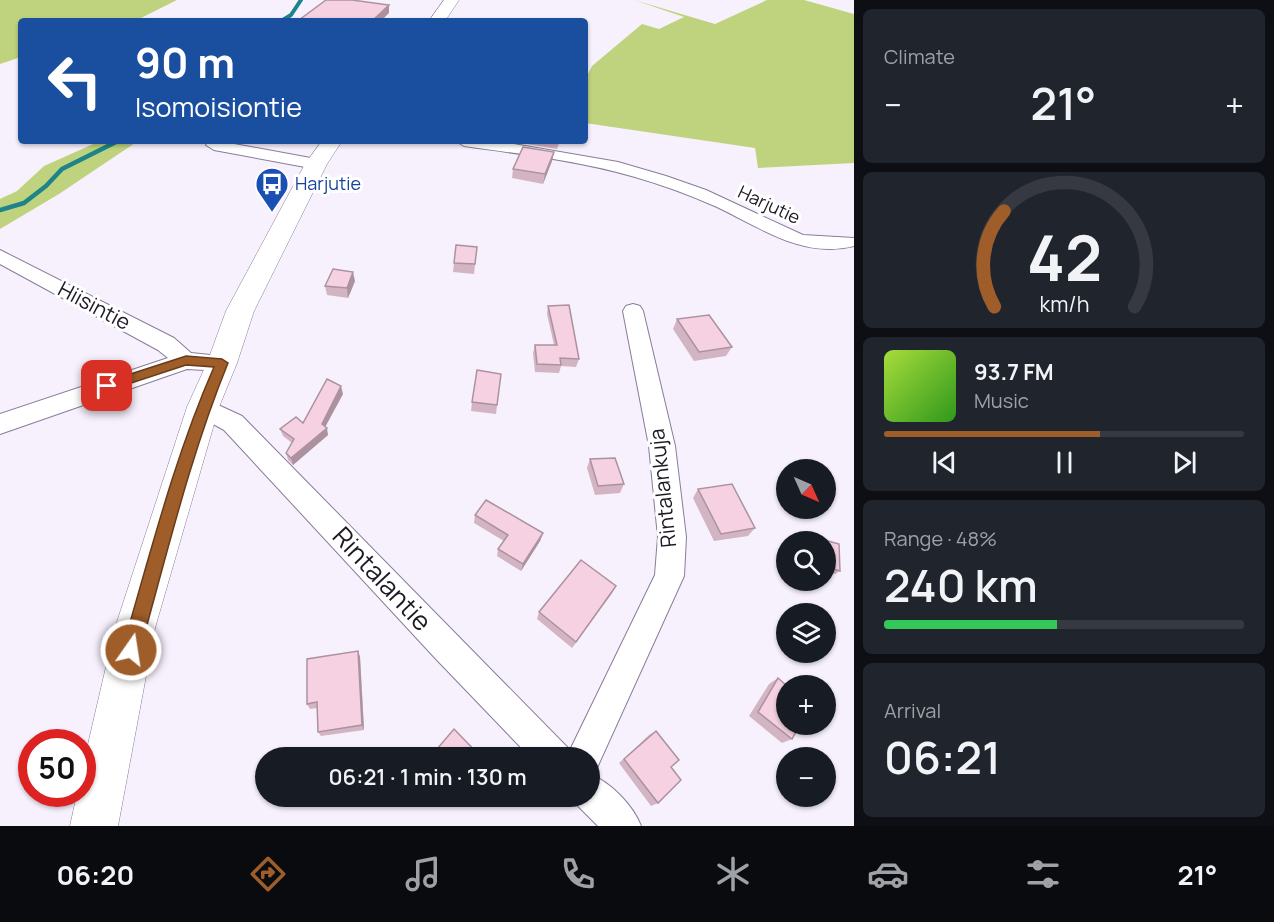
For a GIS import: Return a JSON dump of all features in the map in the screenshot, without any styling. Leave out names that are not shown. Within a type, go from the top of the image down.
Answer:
[{"type":"main road","points":[[438,18],[452,0]]},
{"type":"main road","points":[[94,826],[135,628],[203,407],[222,363],[240,311],[316,164],[330,144]]},
{"type":"street","name":"Harjutie","points":[[483,144],[592,161],[625,169],[702,195],[797,240],[812,243],[849,242]]},
{"type":"street","points":[[214,145],[316,164]]},
{"type":"street","name":"Hiisintie","points":[[0,256],[166,344],[186,361]]},
{"type":"street","name":"Rintalankuja","points":[[589,747],[669,576],[672,537],[662,446],[633,311]]},
{"type":"street","points":[[0,424],[186,361],[222,363]]},
{"type":"street","name":"Rintalantie","points":[[203,407],[233,423],[447,648],[545,747]]},
{"type":"street","points":[[600,802],[623,826]]},
{"type":"green space","points":[[0,0],[177,0],[141,18],[18,18],[18,58],[0,64]]},
{"type":"green space","points":[[634,0],[715,24],[767,0],[804,0],[854,14],[854,163],[758,168],[755,148],[588,123],[588,74],[592,66],[642,24],[659,29],[684,17]]},
{"type":"green space","points":[[93,144],[134,144],[59,194],[0,229],[0,199],[17,191],[44,166]]},
{"type":"building","points":[[326,0],[352,0],[389,5],[375,18],[302,18]]},
{"type":"building","points":[[523,147],[554,152],[545,174],[513,169]]},
{"type":"building","points":[[456,245],[477,247],[475,264],[454,263]]},
{"type":"building","points":[[333,269],[353,272],[347,288],[325,286]]},
{"type":"building","points":[[569,305],[579,359],[560,358],[561,365],[537,364],[535,345],[557,345],[548,306]]},
{"type":"building","points":[[709,315],[732,347],[699,352],[677,319]]},
{"type":"building","points":[[477,370],[501,374],[497,405],[472,402]]},
{"type":"building","points":[[327,379],[341,386],[322,424],[327,428],[291,458],[286,453],[294,439],[280,429],[296,417],[303,423]]},
{"type":"building","points":[[615,458],[624,484],[598,486],[590,459]]},
{"type":"building","points":[[732,484],[755,528],[721,534],[698,489]]},
{"type":"building","points":[[486,500],[543,533],[523,564],[498,549],[508,535],[475,515]]},
{"type":"building","points":[[836,543],[839,544],[840,571],[836,570]]},
{"type":"building","points":[[581,560],[616,586],[576,642],[539,612]]},
{"type":"building","points":[[358,651],[362,725],[318,732],[317,702],[307,704],[307,659]]},
{"type":"building","points":[[776,681],[776,726],[758,712]]},
{"type":"building","points":[[454,729],[471,747],[439,747]]},
{"type":"building","points":[[656,731],[679,760],[671,767],[681,780],[658,803],[624,759]]},
{"type":"waterway","points":[[286,18],[291,15],[301,0]]},
{"type":"waterway","points":[[0,210],[24,203],[46,186],[62,169],[112,144]]},
{"type":"place","name":"Harjutie","points":[[272,213]]},
{"type":"route","points":[[107,386],[186,361],[222,363],[203,407],[187,456],[135,628],[131,650]]}]
